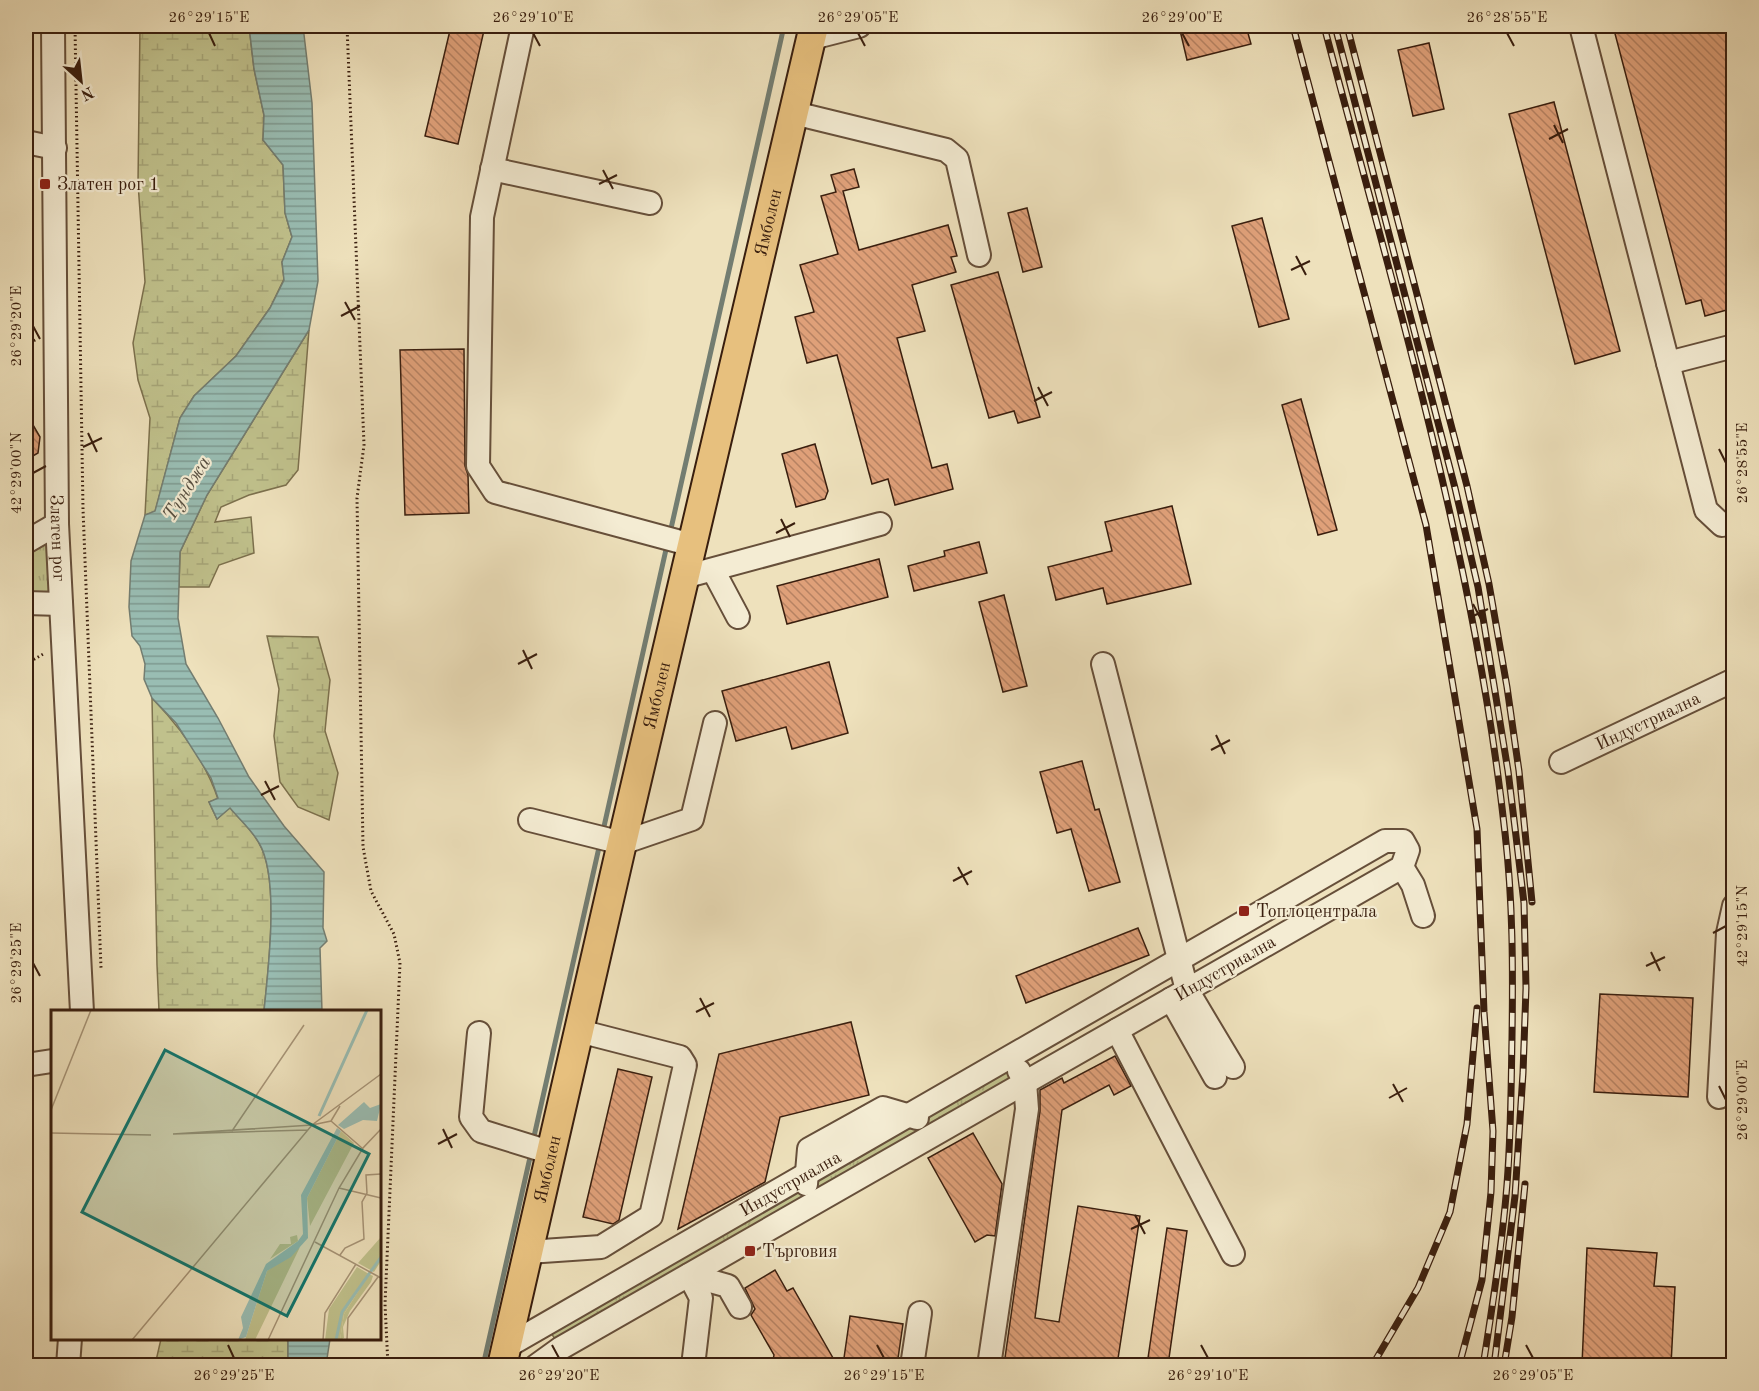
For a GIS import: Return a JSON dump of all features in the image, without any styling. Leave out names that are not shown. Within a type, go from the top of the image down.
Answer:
[{"type":"main road","name":"Ямболен","points":[[504,1356],[813,32]]},
{"type":"street","name":"Златен рог","points":[[52,26],[57,524],[82,1010]]},
{"type":"street","points":[[523,26],[482,217],[478,466],[495,492],[692,545]]},
{"type":"street","points":[[813,32],[859,26]]},
{"type":"street","points":[[1581,26],[1706,510],[1722,525],[1734,522]]},
{"type":"street","points":[[794,113],[946,150],[957,159],[979,255]]},
{"type":"street","points":[[26,142],[55,148]]},
{"type":"street","points":[[492,169],[650,203]]},
{"type":"street","points":[[1668,363],[1734,346]]},
{"type":"street","points":[[26,542],[57,524]]},
{"type":"street","points":[[684,577],[880,524]]},
{"type":"street","points":[[713,570],[738,617]]},
{"type":"street","points":[[26,603],[61,604]]},
{"type":"street","points":[[1103,664],[1179,959],[1179,994],[1224,1072]]},
{"type":"street","name":"Индустриална","points":[[1561,762],[1734,680]]},
{"type":"street","points":[[530,820],[622,843],[692,819],[715,723]]},
{"type":"street","name":"Индустриална","points":[[504,1356],[807,1174],[1179,959],[1384,842],[1403,841],[1408,850],[1401,867],[561,1348],[536,1365]]},
{"type":"street","points":[[1401,867],[1413,885],[1423,916]]},
{"type":"street","points":[[1719,1097],[1728,933],[1734,906]]},
{"type":"street","points":[[1117,1030],[1233,1254]]},
{"type":"street","points":[[528,1252],[601,1247],[651,1216],[685,1065],[680,1057],[579,1031]]},
{"type":"street","points":[[479,1033],[471,1117],[482,1131],[552,1153]]},
{"type":"street","points":[[989,1365],[1026,1110],[1026,1082],[1010,1056]]},
{"type":"street","points":[[26,1065],[51,1061]]},
{"type":"street","points":[[908,1115],[947,1127]]},
{"type":"street","points":[[803,1209],[807,1174]]},
{"type":"street","points":[[689,1275],[728,1286],[740,1307]]},
{"type":"street","points":[[689,1275],[701,1298],[693,1365]]},
{"type":"street","points":[[912,1365],[920,1313]]},
{"type":"street","points":[[68,1365],[70,1340]]},
{"type":"path","points":[[75,26],[83,509],[102,976]]},
{"type":"path","points":[[347,26],[364,446],[357,498],[363,847],[371,891],[394,934],[400,963],[385,1304],[388,1365]]},
{"type":"green space","points":[[140,26],[249,26],[254,69],[264,115],[263,140],[283,165],[285,213],[292,237],[282,262],[284,279],[270,308],[236,356],[194,396],[180,418],[155,512],[145,515],[150,418],[138,380],[133,343],[145,282],[138,183]]},
{"type":"green space","points":[[309,330],[298,470],[286,485],[249,495],[221,507],[215,522],[251,517],[254,553],[219,565],[209,587],[179,587],[180,552],[207,495]]},
{"type":"green space","points":[[57,524],[61,604],[26,603],[26,542]]},
{"type":"green space","points":[[267,636],[318,637],[330,680],[325,731],[338,773],[329,820],[298,807],[280,782],[274,736],[279,689]]},
{"type":"green space","points":[[152,698],[182,732],[206,771],[218,799],[209,802],[217,819],[230,807],[256,838],[265,858],[269,878],[271,925],[264,1010],[159,1010]]},
{"type":"green space","points":[[1010,1056],[1025,1082],[561,1348],[545,1324]]},
{"type":"green space","points":[[161,1340],[288,1340],[288,1365],[155,1365]]},
{"type":"water","name":"Тунджа","points":[[249,26],[303,26],[312,103],[318,281],[309,330],[207,495],[180,552],[178,618],[186,664],[249,777],[284,826],[324,872],[323,928],[327,941],[320,948],[322,1010],[264,1010],[271,925],[269,878],[265,859],[256,838],[230,808],[217,819],[209,802],[218,798],[211,778],[176,723],[152,698],[144,679],[145,664],[140,646],[132,636],[129,607],[131,561],[145,515],[155,511],[180,418],[194,396],[236,356],[270,308],[284,280],[282,262],[292,237],[285,213],[283,165],[263,140],[264,115],[254,69]]},
{"type":"water","points":[[288,1340],[330,1340],[326,1365],[288,1365]]},
{"type":"building","points":[[451,26],[485,26],[458,144],[425,136]]},
{"type":"building","points":[[1179,26],[1246,26],[1251,44],[1187,60]]},
{"type":"building","points":[[1613,26],[1734,26],[1734,308],[1705,316],[1701,300],[1686,304]]},
{"type":"building","points":[[1429,43],[1444,109],[1413,116],[1398,50]]},
{"type":"building","points":[[1554,102],[1620,351],[1575,364],[1509,114]]},
{"type":"building","points":[[854,169],[859,187],[843,191],[859,250],[948,225],[957,256],[951,257],[956,272],[912,285],[925,331],[897,338],[932,468],[947,464],[953,489],[895,505],[888,479],[872,484],[837,355],[807,363],[795,317],[814,312],[800,265],[838,254],[821,196],[836,192],[831,175]]},
{"type":"building","points":[[1027,208],[1042,267],[1023,272],[1008,213]]},
{"type":"building","points":[[1262,218],[1289,319],[1259,327],[1232,226]]},
{"type":"building","points":[[998,272],[1040,417],[1018,423],[1014,411],[989,418],[951,285]]},
{"type":"building","points":[[464,349],[465,466],[468,475],[469,513],[405,515],[400,350]]},
{"type":"building","points":[[1301,399],[1337,530],[1318,535],[1282,405]]},
{"type":"building","points":[[26,413],[40,437],[38,453],[26,460]]},
{"type":"building","points":[[815,444],[828,491],[825,499],[796,507],[782,454]]},
{"type":"building","points":[[1172,506],[1191,584],[1107,604],[1103,588],[1056,600],[1048,567],[1112,551],[1105,522]]},
{"type":"building","points":[[979,542],[987,573],[914,591],[908,566],[945,556],[944,551]]},
{"type":"building","points":[[879,559],[888,597],[787,624],[777,586]]},
{"type":"building","points":[[1004,595],[1027,686],[1003,692],[979,602]]},
{"type":"building","points":[[829,662],[848,733],[792,749],[786,727],[736,741],[722,691]]},
{"type":"building","points":[[1082,761],[1095,810],[1099,809],[1120,882],[1089,891],[1071,829],[1057,833],[1040,772]]},
{"type":"building","points":[[1138,928],[1149,955],[1026,1003],[1016,976]]},
{"type":"building","points":[[1600,994],[1693,998],[1688,1097],[1594,1092]]},
{"type":"building","points":[[851,1022],[869,1095],[780,1117],[765,1182],[678,1229],[719,1054]]},
{"type":"building","points":[[1115,1056],[1131,1086],[1114,1095],[1109,1085],[1062,1110],[1035,1318],[1059,1322],[1078,1206],[1140,1216],[1117,1365],[1004,1365],[1040,1111],[1040,1090],[1062,1078],[1064,1083]]},
{"type":"building","points":[[618,1069],[652,1077],[619,1220],[613,1224],[583,1217]]},
{"type":"building","points":[[973,1133],[1002,1184],[995,1236],[987,1235],[975,1242],[928,1158]]},
{"type":"building","points":[[1167,1228],[1187,1231],[1168,1365],[1147,1365]]},
{"type":"building","points":[[1587,1248],[1657,1253],[1654,1286],[1675,1287],[1671,1365],[1582,1365]]},
{"type":"building","points":[[775,1270],[787,1291],[793,1288],[837,1365],[772,1365],[774,1355],[751,1315],[755,1309],[745,1288]]},
{"type":"building","points":[[850,1316],[903,1324],[897,1365],[843,1365]]},
{"type":"waterway","points":[[670,533],[784,26]]},
{"type":"waterway","points":[[603,831],[667,545]]},
{"type":"waterway","points":[[533,1141],[600,843]]},
{"type":"waterway","points":[[483,1366],[531,1153]]},
{"type":"railway","points":[[1293,26],[1426,525],[1477,829],[1484,1012],[1493,1131],[1491,1192],[1482,1280],[1459,1366]]},
{"type":"railway","points":[[1324,26],[1404,326],[1453,527],[1474,628],[1505,833],[1510,884],[1512,961],[1510,1137],[1502,1239],[1483,1366]]},
{"type":"railway","points":[[1335,26],[1455,488],[1478,587],[1508,771],[1524,903],[1526,988],[1523,1073],[1515,1196],[1494,1366]]},
{"type":"railway","points":[[1347,26],[1467,486],[1489,584],[1519,771],[1532,902]]},
{"type":"railway","points":[[1372,1366],[1418,1288],[1450,1212],[1467,1124],[1477,1008]]},
{"type":"railway","points":[[1504,1366],[1512,1317],[1525,1184]]},
{"type":"place","name":"Златен рог 1","points":[[45,184]]},
{"type":"place","name":"Топлоцентрала","points":[[1244,911]]},
{"type":"place","name":"Търговия","points":[[750,1251]]}]
